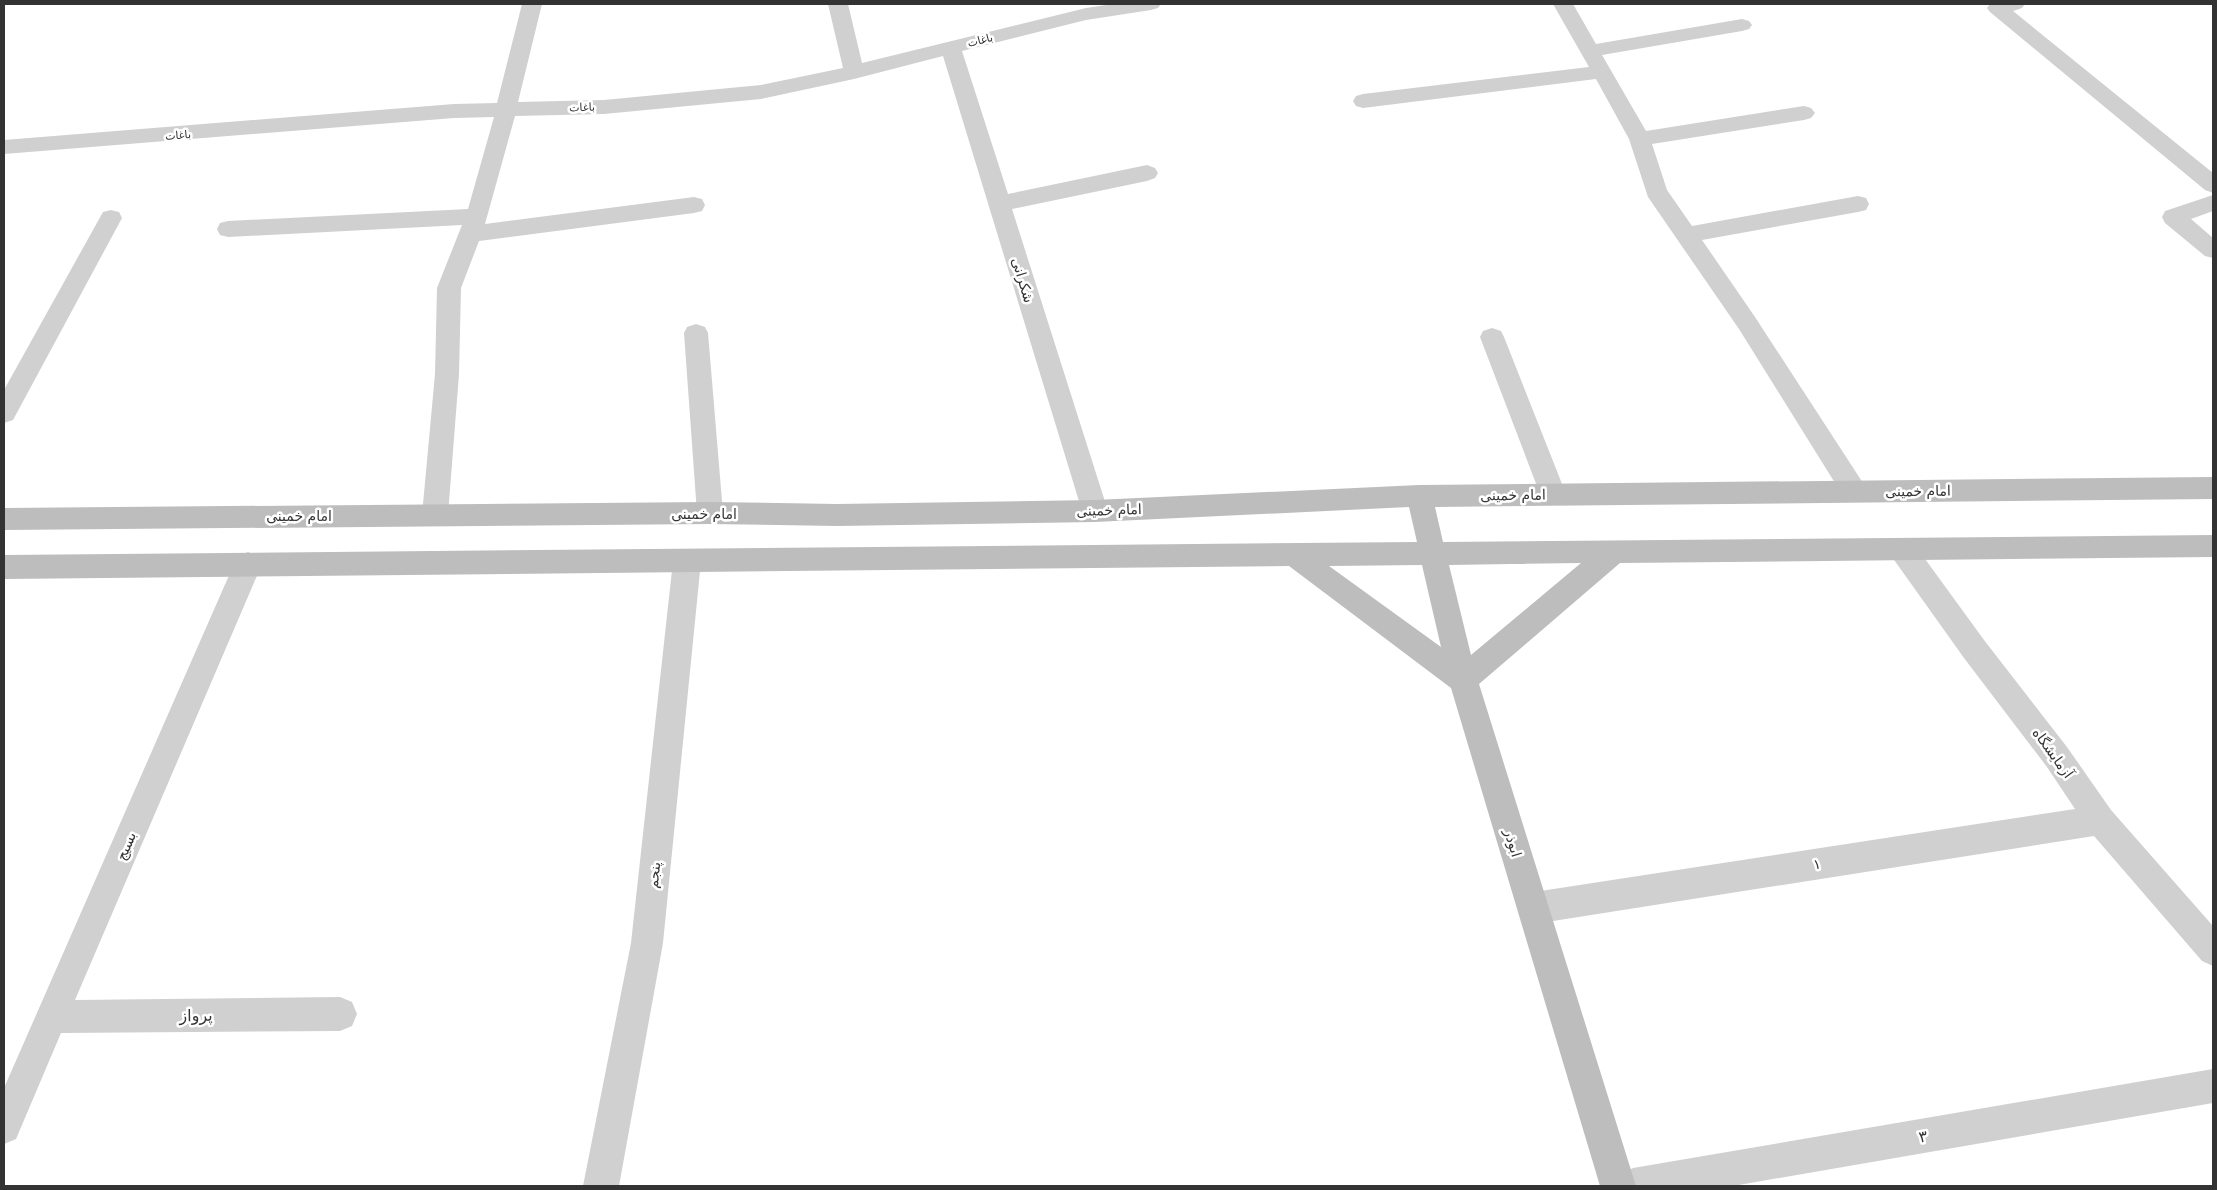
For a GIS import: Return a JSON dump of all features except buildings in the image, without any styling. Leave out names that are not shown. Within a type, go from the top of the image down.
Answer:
[{"type":"main road","name":"امام خمینی","points":[[4,518],[710,513],[837,515],[1095,511],[1420,496],[2213,488]]},
{"type":"main road","name":"ابوذر","points":[[1420,496],[1432,554],[1463,680],[1618,1186]]},
{"type":"main road","points":[[4,567],[2213,546]]},
{"type":"main road","points":[[1294,555],[1463,680],[1614,552]]},
{"type":"street","points":[[435,515],[447,374],[448,288],[474,225],[506,110],[532,4]]},
{"type":"street","points":[[838,4],[854,72]]},
{"type":"street","name":"باغات","points":[[4,147],[454,111],[604,107],[761,92],[951,48],[1067,11],[1151,4]]},
{"type":"street","points":[[1563,4],[1640,139],[1656,192],[1747,323],[1854,491]]},
{"type":"street","points":[[2015,4],[1997,8],[2213,185]]},
{"type":"street","points":[[1590,51],[1742,25]]},
{"type":"street","name":"شکرانی","points":[[951,48],[1095,511]]},
{"type":"street","points":[[1363,102],[1602,72]]},
{"type":"street","points":[[1640,139],[1804,113]]},
{"type":"street","points":[[999,204],[1147,173]]},
{"type":"street","points":[[2213,203],[2173,217],[2213,250]]},
{"type":"street","points":[[1687,235],[1858,204]]},
{"type":"street","points":[[228,229],[474,225],[694,205]]},
{"type":"street","points":[[4,413],[111,218]]},
{"type":"street","points":[[696,333],[710,513]]},
{"type":"street","points":[[1492,337],[1553,494]]},
{"type":"street","name":"آزمایشگاه","points":[[1902,549],[1974,649],[2057,757],[2100,820],[2213,950]]},
{"type":"street","name":"پنجم","points":[[600,1186],[647,943],[687,561]]},
{"type":"street","name":"بسیج","points":[[4,1128],[248,564]]},
{"type":"street","name":"۱","points":[[1534,908],[2100,820]]},
{"type":"street","name":"پرواز","points":[[51,1017],[340,1014]]},
{"type":"street","name":"۳","points":[[1633,1186],[2213,1086]]}]
